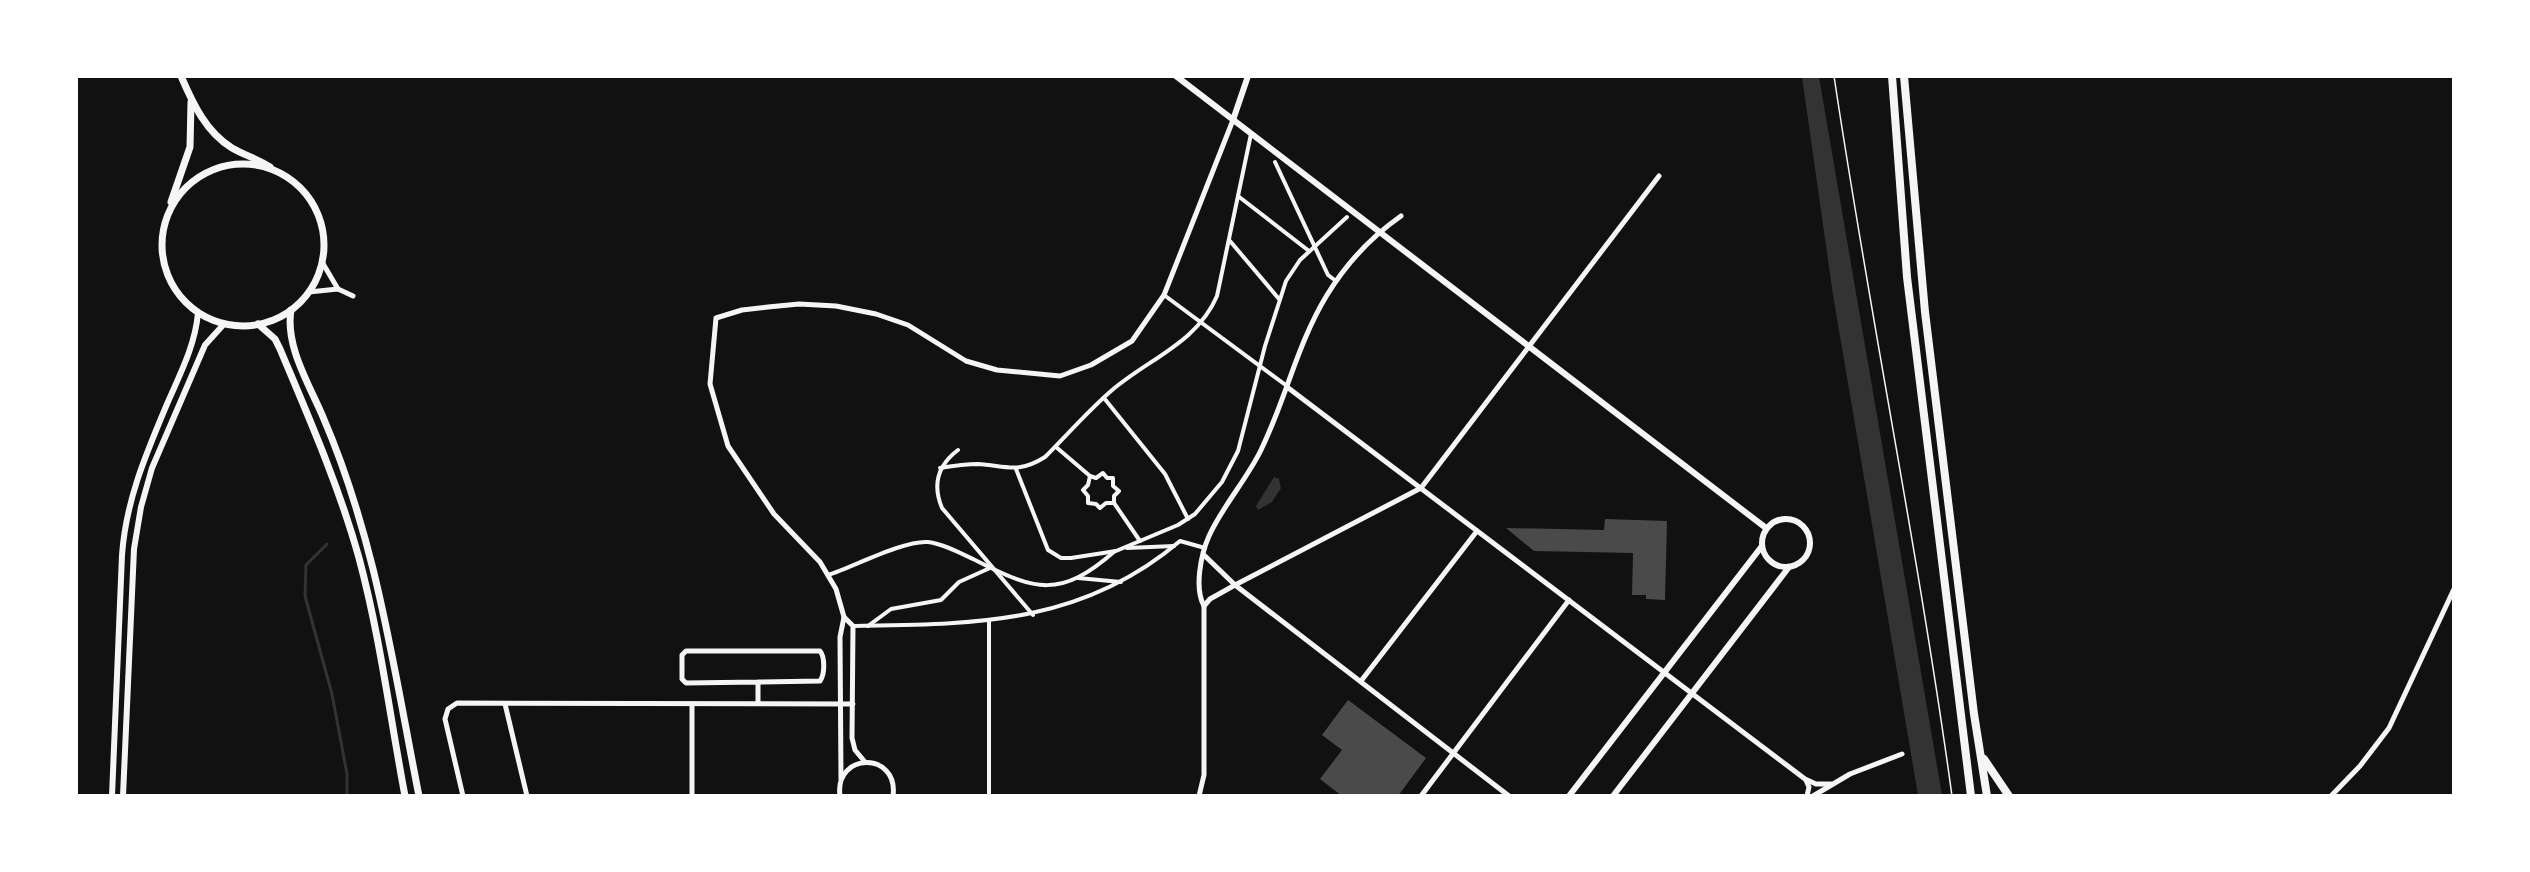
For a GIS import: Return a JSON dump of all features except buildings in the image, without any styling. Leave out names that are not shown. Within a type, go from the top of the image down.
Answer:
[{"type":"highway","points":[[1892,76],[1907,277],[1971,795]]},
{"type":"highway","points":[[1904,76],[1923,301],[1987,795]]},
{"type":"highway","points":[[1981,754],[2009,795]]},
{"type":"main road","points":[[181,76],[191,100],[209,128],[223,141],[295,181],[311,199],[323,233],[322,262],[309,292],[291,310],[258,324],[224,324],[198,313],[174,290],[162,261],[161,231],[190,147],[191,100]]},
{"type":"main road","points":[[171,204],[191,185],[211,174],[235,167],[270,167]]},
{"type":"main road","points":[[291,310],[290,339],[341,461],[372,560],[419,795]]},
{"type":"main road","points":[[258,324],[270,334],[280,349],[323,451],[347,517],[370,604],[405,795]]},
{"type":"street","points":[[1176,76],[1766,528]]},
{"type":"street","points":[[840,795],[840,637],[844,617],[837,589],[820,562],[774,514],[728,446],[710,384],[716,318],[742,310],[768,307],[799,304],[836,306],[876,314],[908,325],[966,361],[1006,371],[1060,376],[1091,365],[1132,341],[1164,295],[1248,76]]},
{"type":"street","points":[[940,468],[977,464],[1016,469],[1034,464],[1056,447],[1104,398],[1202,324],[1217,296],[1251,133]]},
{"type":"street","points":[[1275,162],[1328,276],[1336,281]]},
{"type":"street","points":[[1204,606],[1210,599],[1235,585],[1421,488],[1659,176]]},
{"type":"street","points":[[1238,196],[1309,251]]},
{"type":"street","points":[[1199,795],[1204,782],[1204,606],[1200,598],[1205,548],[1214,527],[1261,450],[1307,331],[1336,281],[1380,232],[1401,216]]},
{"type":"street","points":[[1016,469],[1048,550],[1054,555],[1071,558],[1116,551],[1188,519],[1222,482],[1231,468],[1238,451],[1279,299],[1293,270],[1309,251],[1347,217]]},
{"type":"street","points":[[1229,240],[1279,299]]},
{"type":"street","points":[[322,262],[338,289]]},
{"type":"street","points":[[309,292],[338,289],[353,296]]},
{"type":"street","points":[[1164,295],[1805,779],[1816,784],[1832,783]]},
{"type":"street","points":[[112,795],[122,555],[126,519],[142,462],[194,340],[198,313]]},
{"type":"street","points":[[123,795],[134,549],[139,515],[152,468],[205,345],[224,324]]},
{"type":"street","points":[[1104,398],[1165,474],[1188,519]]},
{"type":"street","points":[[1056,447],[1090,476],[1096,478],[1103,473],[1107,478],[1113,478],[1113,486],[1119,491],[1114,496],[1114,503],[1140,541]]},
{"type":"street","points":[[958,450],[940,468],[936,488],[942,508],[1033,615]]},
{"type":"street","points":[[1090,476],[1088,485],[1083,490],[1088,496],[1088,503],[1096,504],[1100,508],[1106,503],[1114,503]]},
{"type":"street","points":[[1569,795],[1762,546],[1766,528],[1776,520],[1796,521],[1805,529],[1810,541],[1808,552],[1800,562],[1789,567],[1613,795]]},
{"type":"street","points":[[1361,681],[1477,531]]},
{"type":"street","points":[[853,627],[989,621],[1033,615],[1079,601],[1121,582],[1151,565],[1180,541],[1205,548]]},
{"type":"street","points":[[828,575],[909,545],[925,542],[954,550],[1037,586],[1054,586],[1077,578],[1116,551]]},
{"type":"street","points":[[1125,548],[1174,546]]},
{"type":"street","points":[[1762,546],[1771,562],[1789,567]]},
{"type":"street","points":[[1204,555],[1235,585],[1509,795]]},
{"type":"street","points":[[867,626],[891,609],[941,600],[959,582],[991,568]]},
{"type":"street","points":[[1077,578],[1121,582]]},
{"type":"street","points":[[2331,795],[2360,766],[2389,728],[2454,589]]},
{"type":"street","points":[[1421,795],[1569,600]]},
{"type":"street","points":[[844,617],[853,627],[853,745],[865,762]]},
{"type":"street","points":[[989,621],[989,795]]},
{"type":"street","points":[[686,651],[820,651],[823,654],[823,677],[820,681],[758,682],[686,683],[682,679],[682,655],[686,651]]},
{"type":"street","points":[[758,682],[758,703]]},
{"type":"street","points":[[463,795],[446,722],[448,709],[457,703],[853,704]]},
{"type":"street","points":[[505,704],[527,795]]},
{"type":"street","points":[[692,704],[692,795]]},
{"type":"street","points":[[1813,795],[1832,783],[1902,754]]},
{"type":"street","points":[[841,779],[853,765],[865,762],[885,769],[900,795]]},
{"type":"street","points":[[1805,779],[1809,787],[1807,795]]},
{"type":"street","points":[[893,795],[894,788]]},
{"type":"path","points":[[1834,76],[1871,313],[1952,795]]},
{"type":"shaded area","points":[[1802,77],[1819,77],[1942,795],[1918,795],[1833,295]]},
{"type":"shaded area","points":[[1274,477],[1279,479],[1281,488],[1272,502],[1258,510],[1256,506]]},
{"type":"waterway","points":[[327,544],[306,565],[305,596],[332,694],[347,774],[347,796]]}]
